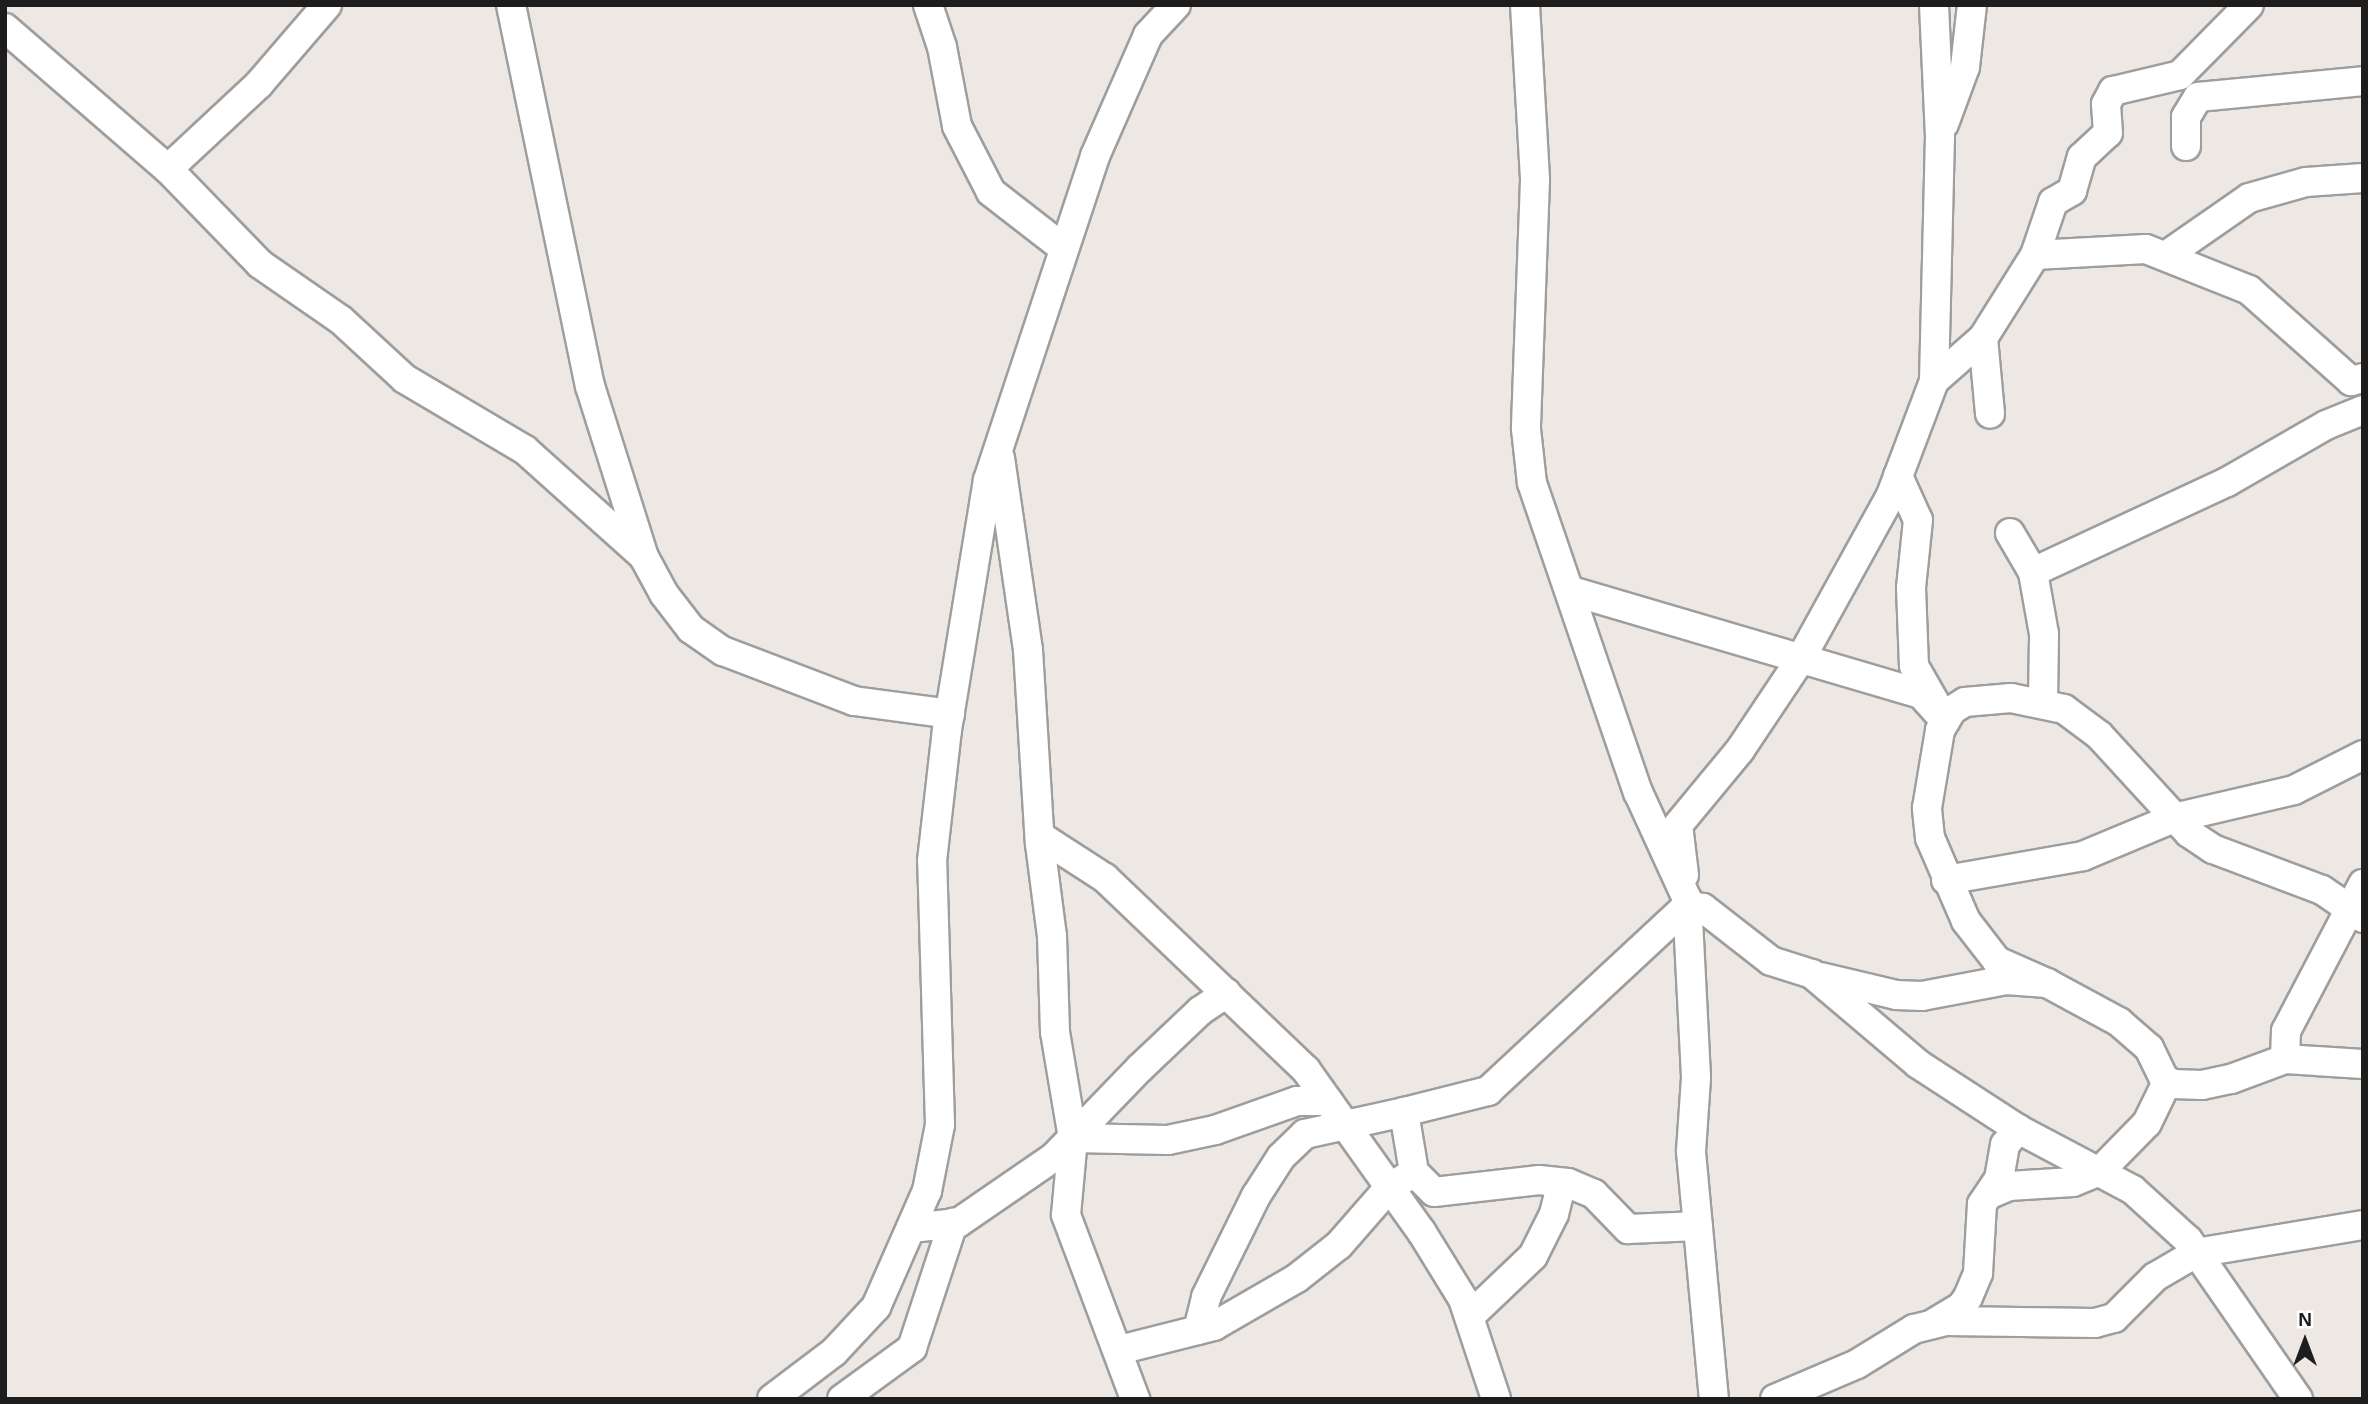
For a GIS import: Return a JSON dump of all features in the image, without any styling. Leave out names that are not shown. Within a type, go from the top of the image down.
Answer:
[{"type":"street","points":[[168,169],[259,84],[327,5]]},
{"type":"street","points":[[511,5],[590,386],[644,557],[664,594],[691,629],[723,651],[854,701],[950,714]]},
{"type":"street","points":[[928,5],[942,47],[957,126],[991,192],[1062,247]]},
{"type":"street","points":[[772,1399],[834,1352],[876,1307],[927,1191],[940,1125],[932,861],[950,714],[988,480],[1062,247],[1095,156],[1148,35],[1176,5]]},
{"type":"street","points":[[1525,5],[1535,180],[1526,429],[1532,483],[1638,792],[1687,902],[1703,908],[1771,961],[1896,995],[1922,996],[2006,980],[2047,983]]},
{"type":"street","points":[[1710,1393],[1691,1152],[1696,1078],[1687,902],[1678,825],[1740,750],[1800,660],[1898,476],[1934,381],[1940,136],[1934,5]]},
{"type":"street","points":[[1940,136],[1965,66],[1972,5]]},
{"type":"street","points":[[1934,381],[1983,338],[2035,255],[2053,202],[2072,191],[2082,157],[2108,133],[2106,104],[2113,92],[2180,75],[2249,5]]},
{"type":"street","points":[[5,28],[168,169],[260,264],[341,320],[405,379],[457,405],[525,450],[644,557]]},
{"type":"street","points":[[2186,146],[2186,117],[2198,97],[2363,81]]},
{"type":"street","points":[[2168,255],[2249,198],[2306,182],[2363,178]]},
{"type":"street","points":[[2035,255],[2146,248],[2168,255],[2249,290],[2351,381],[2363,378]]},
{"type":"street","points":[[1983,338],[1990,414]]},
{"type":"street","points":[[2033,572],[2227,482],[2326,425],[2363,410]]},
{"type":"street","points":[[999,445],[1028,650],[1040,836],[1052,936],[1055,1032],[1073,1138],[1066,1215],[1093,1296],[1119,1350],[1135,1399]]},
{"type":"street","points":[[1898,476],[1918,520],[1911,587],[1914,666],[1945,721]]},
{"type":"street","points":[[2010,533],[2033,572],[2044,634],[2043,701]]},
{"type":"street","points":[[1571,591],[1921,694],[1945,721]]},
{"type":"street","points":[[2167,1082],[2143,1042],[2096,1007],[1997,961],[1966,921],[1945,880],[1930,838],[1927,808],[1945,721],[1965,702],[2011,698],[2043,701],[2064,709],[2099,735],[2174,818],[2213,849],[2359,903],[2286,1031],[2285,1059]]},
{"type":"street","points":[[1945,880],[2083,856],[2174,818],[2294,790],[2363,755]]},
{"type":"street","points":[[1040,836],[1105,878],[1306,1070],[1387,1190],[1421,1231],[1470,1316],[1496,1399]]},
{"type":"street","points":[[1198,1330],[1206,1297],[1256,1196],[1281,1157],[1305,1134],[1489,1091],[1687,902]]},
{"type":"street","points":[[1812,974],[1918,1064],[2018,1129],[2133,1190],[2188,1240],[2298,1399]]},
{"type":"street","points":[[911,1228],[953,1223],[1044,1164],[1200,1011],[1227,993]]},
{"type":"street","points":[[2167,1082],[2202,1085],[2285,1059],[2363,1064]]},
{"type":"street","points":[[1990,1194],[2010,1186],[2073,1182],[2099,1171],[2147,1123],[2167,1082]]},
{"type":"street","points":[[1073,1138],[1168,1140],[1215,1130],[1297,1101],[1328,1101]]},
{"type":"street","points":[[1404,1112],[1414,1172],[1434,1192],[1539,1180],[1562,1183],[1594,1194],[1628,1229],[1698,1226]]},
{"type":"street","points":[[1775,1399],[1857,1364],[1898,1336],[1934,1323],[1961,1307],[1978,1273],[1982,1204],[1999,1179],[2005,1145],[2018,1129]]},
{"type":"street","points":[[1119,1350],[1214,1326],[1297,1278],[1339,1245],[1387,1190],[1414,1172]]},
{"type":"street","points":[[1470,1316],[1533,1256],[1554,1214],[1562,1183]]},
{"type":"street","points":[[842,1399],[912,1348],[953,1223]]},
{"type":"street","points":[[1934,1323],[2106,1321],[2127,1308],[2155,1277],[2196,1253],[2363,1225]]}]
